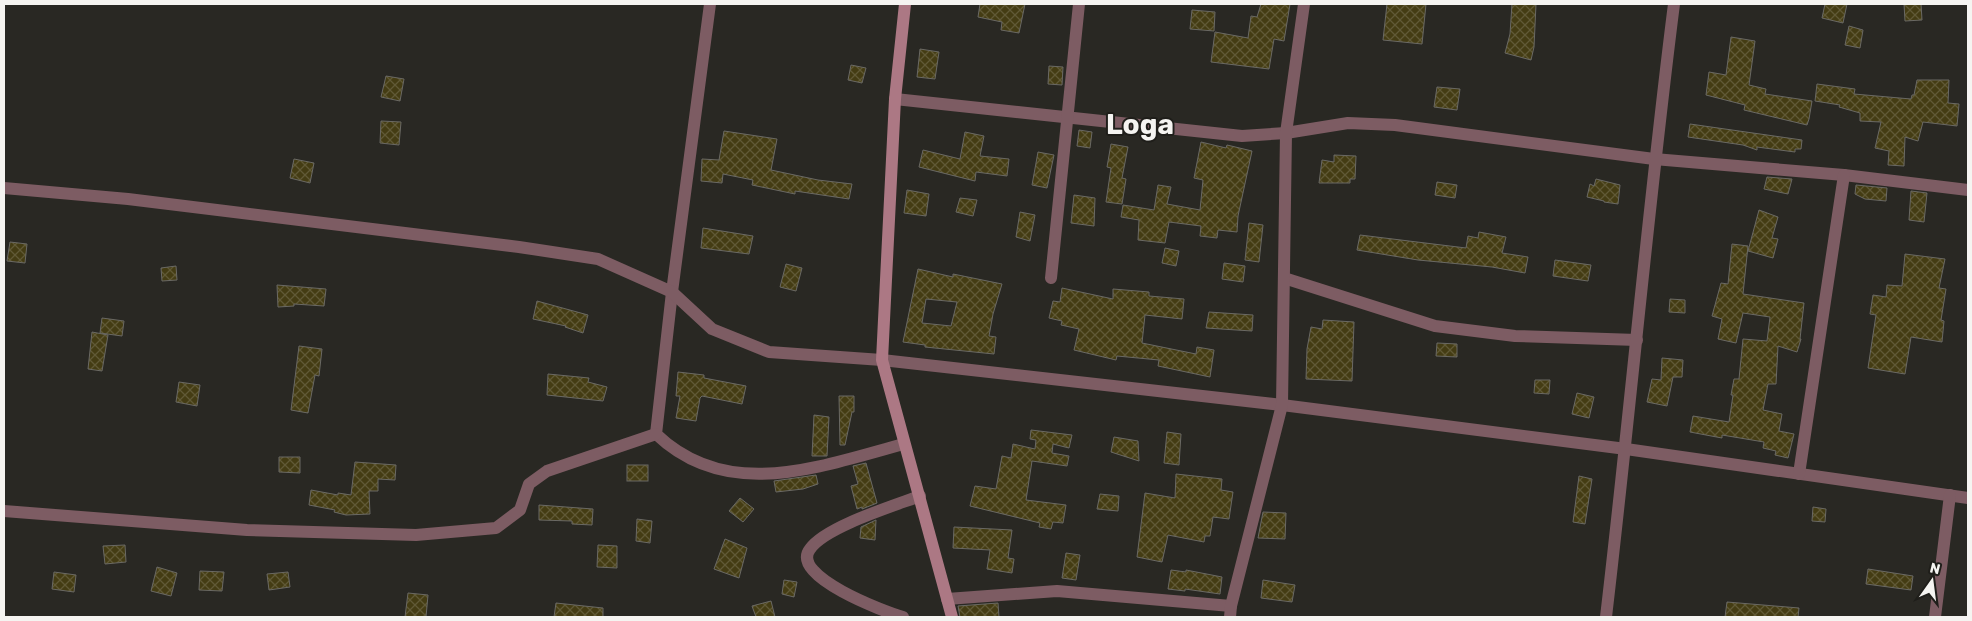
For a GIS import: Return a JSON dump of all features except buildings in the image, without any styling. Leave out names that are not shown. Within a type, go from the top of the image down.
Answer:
[{"type":"main road","points":[[905,4],[895,99],[882,360],[952,617]]},
{"type":"street","points":[[656,434],[672,292],[710,4]]},
{"type":"street","points":[[1051,278],[1079,4]]},
{"type":"street","points":[[947,599],[1057,591],[1231,612],[1282,405],[1286,133],[1304,4]]},
{"type":"street","points":[[1606,617],[1626,449],[1654,159],[1674,4]]},
{"type":"street","points":[[895,99],[1242,136],[1286,133],[1348,123],[1395,125],[1654,159],[1844,175],[1968,190]]},
{"type":"street","points":[[1799,474],[1844,175]]},
{"type":"street","points":[[4,188],[128,199],[529,248],[598,260],[672,292],[712,330],[768,352],[882,360],[1282,405],[1626,449],[1968,498]]},
{"type":"street","points":[[1284,278],[1435,326],[1515,336],[1637,340]]},
{"type":"street","points":[[656,434],[670,447],[724,471],[756,474],[796,472],[904,444]]},
{"type":"street","points":[[4,511],[247,530],[416,535],[496,528],[520,510],[529,484],[546,471],[656,434]]},
{"type":"street","points":[[903,617],[852,597],[826,583],[808,563],[806,554],[810,547],[838,528],[920,496]]},
{"type":"street","points":[[1935,617],[1950,496]]},
{"type":"district","name":"Loga","points":[[1140,124]]}]
